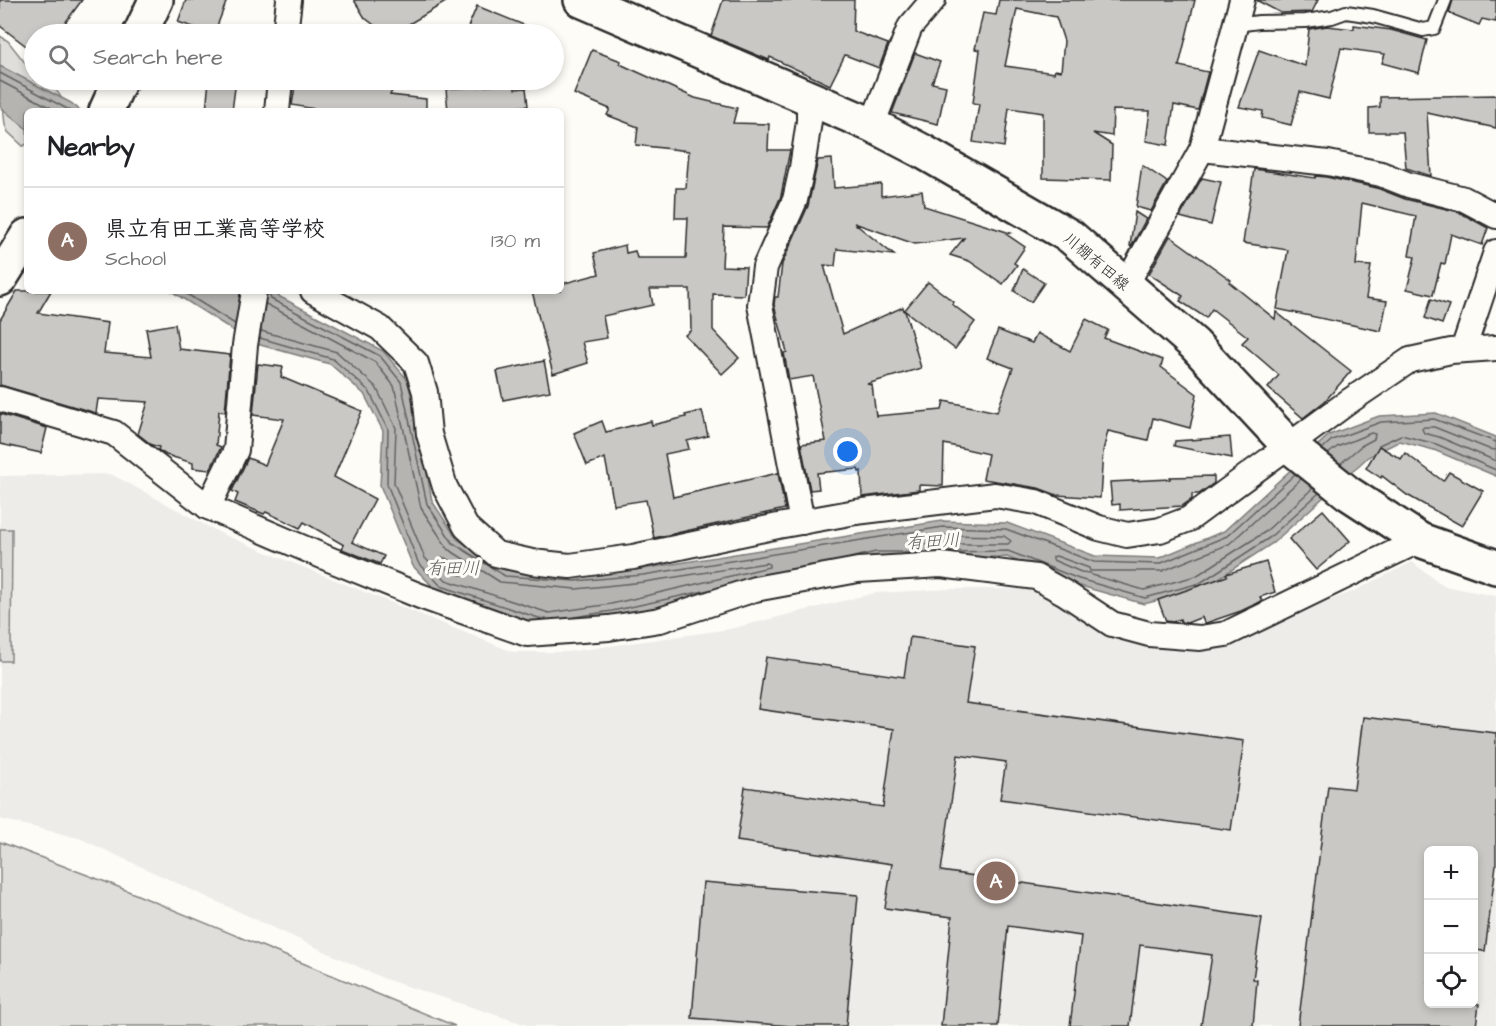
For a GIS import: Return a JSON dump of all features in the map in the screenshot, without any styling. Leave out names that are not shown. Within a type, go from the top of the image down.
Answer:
[{"type":"main road","points":[[145,24],[156,0]]},
{"type":"main road","name":"川棚有田線","points":[[580,0],[872,125],[1071,237],[1194,344],[1291,448],[1348,493],[1420,540],[1496,567]]},
{"type":"main road","points":[[0,279],[24,241]]},
{"type":"street","points":[[286,24],[289,0]]},
{"type":"street","points":[[872,125],[910,27],[933,0]]},
{"type":"street","points":[[1126,285],[1202,149],[1242,0]]},
{"type":"street","points":[[276,108],[279,90]]},
{"type":"street","points":[[802,522],[760,305],[760,290],[765,267],[795,200],[809,121],[809,99]]},
{"type":"street","points":[[1202,149],[1328,164],[1381,174],[1409,185],[1464,199],[1496,216]]},
{"type":"street","points":[[1463,350],[1496,252]]},
{"type":"street","points":[[208,507],[237,450],[244,345],[253,294]]},
{"type":"street","points":[[318,294],[380,328],[416,363],[426,392],[429,434],[445,487],[466,527],[495,554],[532,562],[570,566],[699,544],[856,512],[995,495],[1036,502],[1099,528],[1127,535],[1160,530],[1189,519],[1291,448],[1410,360],[1463,350],[1496,348]]},
{"type":"street","points":[[0,399],[114,434],[208,507],[420,597],[528,634],[609,628],[660,620],[755,589],[858,570],[941,565],[1036,577],[1065,592],[1112,624],[1149,634],[1200,638],[1226,634],[1420,540]]},
{"type":"lane","points":[[1236,25],[1306,21],[1332,17],[1346,12],[1373,16],[1423,30],[1434,28],[1445,0]]},
{"type":"shaded area","points":[[0,36],[8,41],[24,61],[24,90],[56,90],[62,99],[36,108],[24,108],[23,146],[8,132],[5,125],[0,78]]},
{"type":"shaded area","points":[[111,474],[222,534],[513,652],[567,652],[730,629],[875,593],[951,589],[1036,589],[1096,623],[1145,647],[1211,647],[1352,592],[1412,562],[1444,586],[1496,596],[1496,1026],[530,1026],[385,979],[79,838],[0,819],[0,476]]},
{"type":"shaded area","points":[[0,529],[12,529],[11,661],[0,661]]},
{"type":"shaded area","points":[[0,842],[111,884],[455,1026],[0,1026]]},
{"type":"water","points":[[0,66],[24,79],[24,90],[46,90],[77,108],[24,108],[24,127],[0,107]]},
{"type":"water","name":"有田川","points":[[176,294],[275,294],[383,351],[407,379],[417,418],[432,501],[457,539],[505,570],[576,575],[642,569],[942,521],[1007,523],[1095,556],[1159,558],[1224,531],[1329,435],[1379,416],[1436,413],[1496,437],[1496,476],[1434,450],[1400,441],[1368,457],[1273,543],[1202,589],[1144,604],[1077,585],[1007,557],[876,558],[613,617],[547,627],[438,592],[413,566],[380,485],[383,431],[364,394],[330,364],[253,343]]},
{"type":"building","points":[[0,0],[82,0],[64,24],[24,24],[24,44],[0,26]]},
{"type":"building","points":[[186,0],[227,0],[218,24],[178,22]]},
{"type":"building","points":[[354,0],[449,0],[409,24],[373,24],[365,18]]},
{"type":"building","points":[[723,0],[854,0],[853,31],[888,44],[879,68],[845,55],[830,85],[770,57],[769,60],[711,36]]},
{"type":"building","points":[[999,0],[1195,0],[1179,66],[1208,72],[1198,110],[1174,105],[1168,145],[1146,141],[1150,111],[1113,110],[1112,136],[1093,133],[1112,145],[1111,180],[1043,178],[1043,113],[1009,108],[1004,147],[973,142],[979,104],[973,103],[980,50],[975,49],[983,13],[996,15]],"holes":[[[1017,9],[1056,17],[1064,41],[1061,71],[1055,70],[1054,73],[1005,66]]]},
{"type":"building","points":[[1256,0],[1318,0],[1312,12],[1281,13]]},
{"type":"building","points":[[1453,0],[1496,0],[1496,22],[1482,19],[1479,25],[1449,13]]},
{"type":"building","points":[[477,6],[521,24],[469,24]]},
{"type":"building","points":[[1354,25],[1391,30],[1427,40],[1419,73],[1382,63],[1385,54],[1341,48],[1329,99],[1300,92],[1291,125],[1262,118],[1263,111],[1239,107],[1259,50],[1305,66],[1309,29],[1327,26],[1354,29]]},
{"type":"building","points":[[592,50],[621,61],[620,64],[695,98],[737,108],[733,123],[769,124],[768,150],[790,150],[781,196],[767,228],[724,227],[722,266],[746,267],[744,295],[713,294],[713,330],[739,358],[722,374],[685,335],[691,330],[690,289],[650,289],[653,305],[603,316],[607,338],[582,342],[588,363],[553,374],[533,294],[564,294],[564,283],[599,274],[594,253],[625,245],[626,253],[635,251],[637,258],[686,258],[688,218],[675,218],[676,188],[686,188],[689,151],[636,145],[638,127],[607,115],[610,109],[574,94]]},
{"type":"building","points":[[915,53],[940,62],[932,83],[946,86],[938,124],[892,113]]},
{"type":"building","points":[[208,90],[235,90],[232,108],[206,108]]},
{"type":"building","points":[[294,90],[392,90],[390,95],[426,99],[426,108],[309,108],[292,105]]},
{"type":"building","points":[[446,90],[526,90],[528,106],[448,108]]},
{"type":"building","points":[[1496,95],[1496,128],[1427,113],[1431,176],[1406,168],[1403,132],[1369,132],[1369,108],[1380,107],[1380,97]]},
{"type":"building","points":[[832,159],[834,188],[881,184],[881,196],[922,191],[924,206],[1010,233],[1006,234],[1025,247],[1014,263],[1017,265],[1003,284],[969,261],[950,255],[964,238],[915,244],[854,223],[894,255],[837,249],[835,266],[824,265],[843,334],[903,307],[904,311],[928,282],[975,322],[955,349],[905,311],[921,368],[867,384],[872,385],[876,416],[942,410],[944,401],[997,412],[1013,368],[987,358],[998,330],[1032,343],[1037,333],[1070,351],[1086,319],[1108,330],[1104,338],[1163,360],[1161,367],[1197,394],[1190,428],[1153,418],[1148,440],[1108,431],[1103,451],[1100,498],[1057,495],[1038,488],[983,479],[988,454],[944,444],[943,486],[919,485],[919,490],[862,497],[861,471],[859,472],[858,469],[817,473],[819,489],[810,490],[801,444],[826,441],[813,376],[789,380],[784,353],[787,352],[774,305],[775,297],[778,297],[782,264],[808,206],[818,160]]},
{"type":"building","points":[[1142,165],[1167,182],[1151,211],[1136,207]]},
{"type":"building","points":[[1254,169],[1315,178],[1316,176],[1326,177],[1377,188],[1405,199],[1459,212],[1488,228],[1482,245],[1451,234],[1445,264],[1441,263],[1433,295],[1407,289],[1415,257],[1409,256],[1416,216],[1362,203],[1356,265],[1371,266],[1366,298],[1387,301],[1381,331],[1277,309],[1288,250],[1243,243]]},
{"type":"building","points":[[1202,178],[1221,182],[1211,225],[1180,217]]},
{"type":"building","points":[[1135,212],[1146,219],[1131,247],[1130,246]]},
{"type":"building","points":[[1170,236],[1231,280],[1229,282],[1275,319],[1276,312],[1351,371],[1325,401],[1303,418],[1268,388],[1279,375],[1242,343],[1248,337],[1212,309],[1206,318],[1180,301],[1183,296],[1149,274]]},
{"type":"building","points":[[1023,269],[1044,283],[1031,302],[1014,291]]},
{"type":"building","points":[[17,291],[24,291],[24,294],[49,294],[38,313],[108,323],[104,353],[151,357],[146,329],[175,324],[179,349],[230,355],[225,412],[219,411],[216,445],[221,447],[210,470],[193,468],[193,463],[166,455],[158,450],[159,447],[152,445],[138,434],[148,402],[98,399],[96,413],[0,385],[0,320]]},
{"type":"building","points":[[1431,299],[1449,305],[1442,324],[1425,318]]},
{"type":"building","points":[[544,361],[550,391],[503,400],[497,371]]},
{"type":"building","points":[[258,364],[283,367],[281,377],[362,411],[334,477],[375,499],[352,542],[384,556],[380,564],[342,549],[344,545],[304,522],[300,528],[266,512],[264,514],[235,502],[238,494],[232,491],[248,458],[265,465],[284,419],[253,415]]},
{"type":"building","points":[[702,411],[708,436],[687,441],[689,449],[665,454],[673,497],[778,473],[785,509],[654,538],[646,500],[614,505],[605,458],[587,465],[574,433],[602,421],[606,432],[651,421],[652,425]]},
{"type":"building","points":[[0,414],[47,428],[41,453],[0,444]]},
{"type":"building","points":[[1230,437],[1232,458],[1174,446],[1175,441]]},
{"type":"building","points":[[1379,446],[1401,459],[1405,453],[1443,481],[1449,472],[1483,491],[1462,526],[1407,495],[1382,476],[1381,478],[1366,468]]},
{"type":"building","points":[[1214,476],[1214,483],[1199,494],[1192,494],[1192,499],[1182,506],[1120,510],[1120,504],[1112,505],[1110,482]]},
{"type":"building","points":[[1323,510],[1350,541],[1316,570],[1289,539]]},
{"type":"building","points":[[1266,562],[1275,592],[1260,597],[1262,601],[1206,623],[1202,617],[1187,623],[1181,622],[1180,619],[1173,622],[1166,621],[1158,600],[1227,576],[1226,574]]},
{"type":"building","points":[[910,637],[975,646],[966,703],[1244,741],[1231,830],[1000,799],[1006,762],[958,755],[941,871],[1262,918],[1253,979],[1257,980],[1253,1026],[1201,1026],[1212,955],[1140,945],[1130,1026],[1070,1026],[1081,936],[1008,926],[998,1026],[941,1026],[952,917],[885,908],[892,864],[737,841],[745,787],[883,807],[894,729],[758,709],[766,657],[904,677]]},
{"type":"building","points":[[1363,717],[1496,733],[1496,865],[1485,951],[1478,950],[1478,846],[1424,846],[1424,1008],[1478,1008],[1479,1004],[1476,1026],[1298,1026],[1328,786],[1354,789]]},
{"type":"building","points":[[703,882],[858,895],[846,1026],[791,1026],[692,1018]]},
{"type":"place","name":"県立有田工業高等学校","points":[[996,881]]}]
